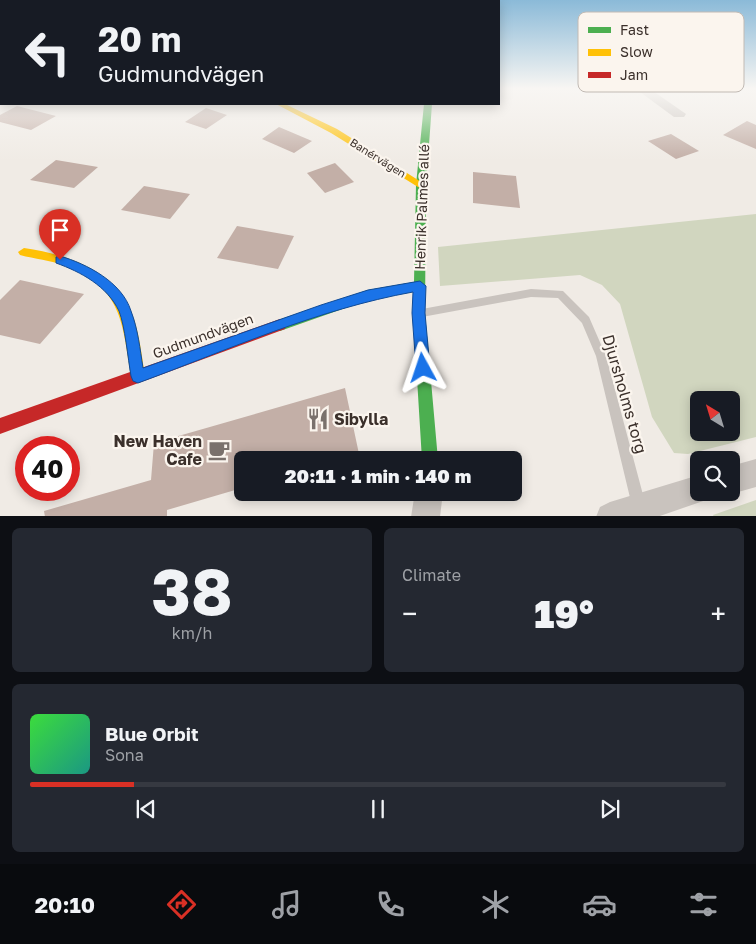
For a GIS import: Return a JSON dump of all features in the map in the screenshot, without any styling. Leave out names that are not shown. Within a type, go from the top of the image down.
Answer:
[{"type":"street","name":"Banérvägen","points":[[298,113],[334,131],[421,185]]},
{"type":"street","name":"Henrik Palmes allé","points":[[427,113],[421,185],[419,313],[429,451]]},
{"type":"street","points":[[24,252],[43,254],[78,266],[106,284],[125,310],[138,376]]},
{"type":"street","name":"Gudmundvägen","points":[[0,426],[321,310],[368,295],[420,286]]},
{"type":"street","points":[[740,477],[756,473]]},
{"type":"street","points":[[610,516],[690,492]]},
{"type":"street","points":[[425,516],[427,501]]},
{"type":"lane","name":"Djursholms torg","points":[[419,313],[531,293],[560,294],[586,320],[601,356],[639,506]]},
{"type":"green space","points":[[756,214],[756,437],[740,441],[700,451],[690,451],[688,454],[674,453],[652,417],[620,304],[602,285],[580,275],[440,286],[438,247]]},
{"type":"green space","points":[[756,500],[756,516],[713,515]]},
{"type":"building","points":[[4,113],[45,113],[56,116],[31,130],[0,122],[0,115]]},
{"type":"building","points":[[198,113],[221,113],[227,115],[206,129],[185,122]]},
{"type":"building","points":[[747,121],[756,125],[756,149],[723,135]]},
{"type":"building","points":[[279,127],[312,141],[294,153],[262,139]]},
{"type":"building","points":[[671,134],[699,151],[676,159],[648,141]]},
{"type":"building","points":[[56,160],[98,167],[74,188],[30,180]]},
{"type":"building","points":[[335,163],[354,182],[325,193],[307,173]]},
{"type":"building","points":[[473,172],[516,176],[520,208],[473,203]]},
{"type":"building","points":[[144,186],[190,194],[170,219],[121,210]]},
{"type":"building","points":[[237,226],[294,236],[278,269],[217,258]]},
{"type":"building","points":[[20,280],[84,294],[40,344],[0,335],[0,300]]},
{"type":"building","points":[[345,388],[358,451],[234,451],[234,490],[167,510],[167,516],[45,516],[44,511],[151,480],[154,443]]},
{"type":"traffic: fast","points":[[427,113],[421,185],[419,313],[429,451]]},
{"type":"traffic: fast","points":[[280,325],[368,295],[420,286]]},
{"type":"traffic: slow","points":[[298,113],[334,131],[421,185]]},
{"type":"traffic: slow","points":[[24,252],[39,254],[69,263],[83,269],[108,286],[118,298],[128,320],[138,376]]},
{"type":"traffic: jam","points":[[0,426],[280,325]]},
{"type":"place","name":"Sibylla","points":[[318,419]]},
{"type":"place","name":"New Haven Cafe","points":[[219,450]]},
{"type":"route","points":[[60,260],[78,266],[106,284],[125,310],[138,376],[291,320],[368,295],[420,286],[419,313],[423,368]]}]
